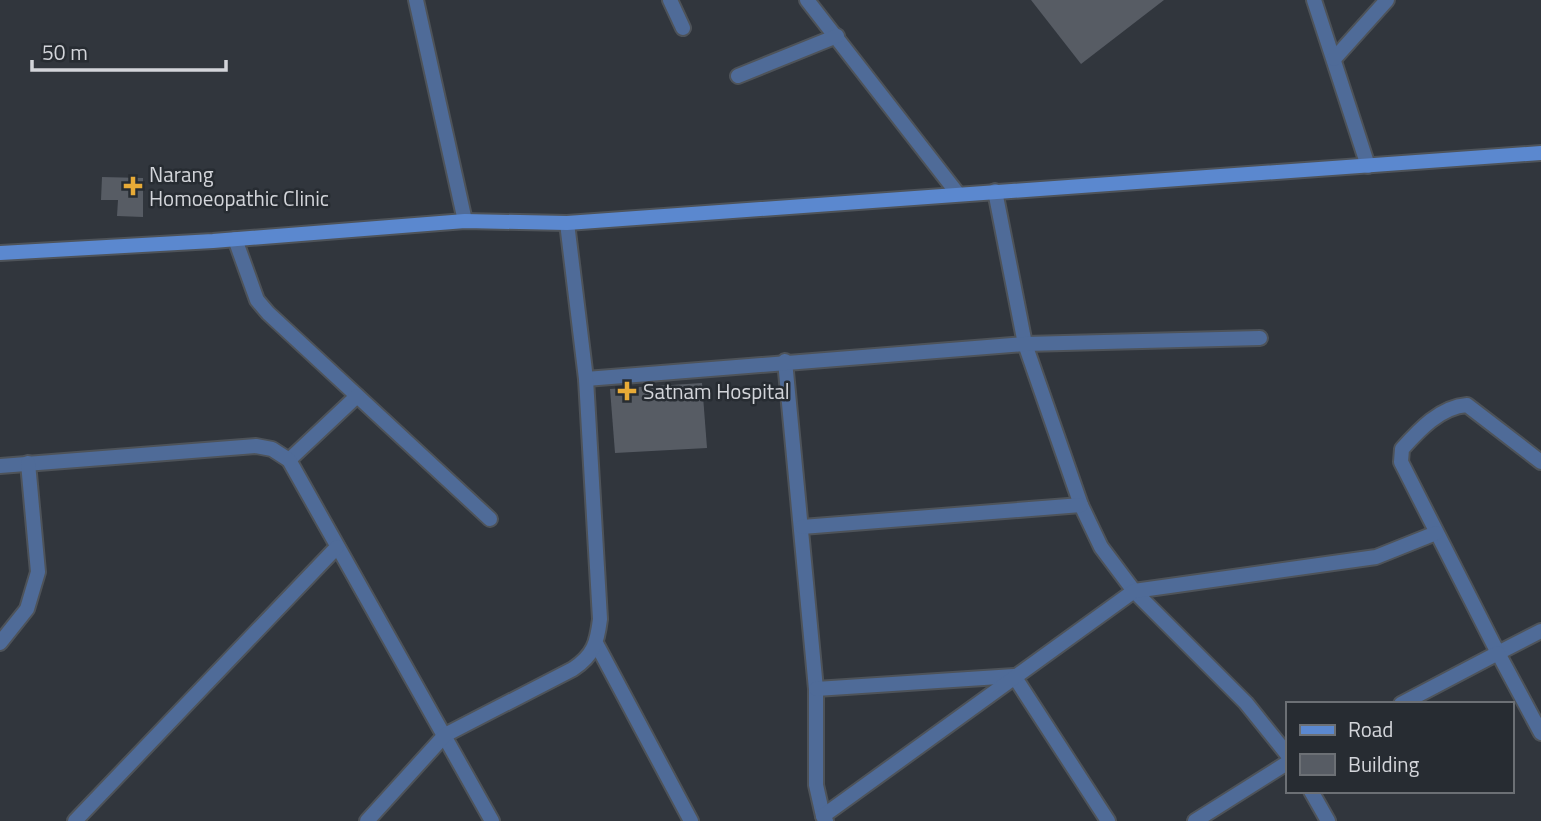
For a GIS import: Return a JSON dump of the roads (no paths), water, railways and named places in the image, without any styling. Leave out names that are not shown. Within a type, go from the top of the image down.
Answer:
[{"type":"main road","points":[[0,253],[235,239],[465,221],[567,223],[1541,153]]},
{"type":"street","points":[[416,0],[465,221]]},
{"type":"street","points":[[670,0],[683,28]]},
{"type":"street","points":[[807,0],[958,194]]},
{"type":"street","points":[[1314,0],[1368,166]]},
{"type":"street","points":[[1334,59],[1387,0]]},
{"type":"street","points":[[738,76],[836,36]]},
{"type":"street","points":[[995,191],[1025,344],[1081,505],[1101,547],[1134,591],[1246,703],[1286,753]]},
{"type":"street","points":[[368,821],[445,735],[573,669],[589,659],[597,645],[600,619],[586,379],[567,223]]},
{"type":"street","points":[[235,239],[257,300],[490,519]]},
{"type":"street","points":[[586,379],[785,361],[1025,344],[1260,338]]},
{"type":"street","points":[[785,361],[816,689],[816,785],[824,818],[1014,676],[1134,591],[1376,557],[1436,533]]},
{"type":"street","points":[[289,460],[357,396]]},
{"type":"street","points":[[1541,462],[1467,405],[1454,406],[1442,412],[1402,449],[1401,462],[1541,733]]},
{"type":"street","points":[[0,466],[256,446],[272,449],[289,460],[492,821]]},
{"type":"street","points":[[0,643],[27,609],[38,572],[28,463]]},
{"type":"street","points":[[802,527],[1081,505]]},
{"type":"street","points":[[75,821],[337,547]]},
{"type":"street","points":[[1405,702],[1541,631]]},
{"type":"street","points":[[597,645],[691,821]]},
{"type":"street","points":[[816,689],[1014,676]]},
{"type":"street","points":[[1014,676],[1108,821]]},
{"type":"street","points":[[1195,821],[1286,764]]},
{"type":"street","points":[[1312,793],[1328,821]]},
{"type":"place","name":"Narang Homoeopathic Clinic","points":[[133,186]]},
{"type":"place","name":"Satnam Hospital","points":[[627,391]]}]
